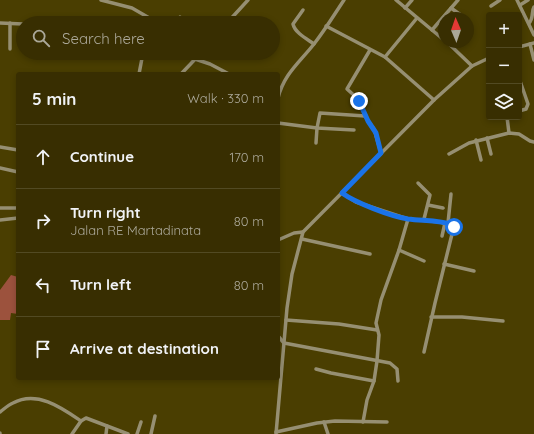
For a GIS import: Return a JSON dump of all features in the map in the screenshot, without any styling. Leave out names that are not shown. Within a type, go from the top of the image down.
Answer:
[{"type":"street","points":[[101,0],[132,8],[143,16]]},
{"type":"street","points":[[233,16],[248,0]]},
{"type":"street","points":[[280,91],[291,71],[314,44],[344,0]]},
{"type":"street","points":[[396,0],[438,35]]},
{"type":"street","points":[[405,8],[412,0]]},
{"type":"street","points":[[432,30],[458,0]]},
{"type":"street","points":[[491,6],[500,0]]},
{"type":"street","points":[[517,0],[534,35]]},
{"type":"street","points":[[520,5],[528,0]]},
{"type":"street","points":[[529,23],[532,19],[534,7]]},
{"type":"street","points":[[451,8],[457,12]]},
{"type":"street","points":[[303,10],[293,25],[295,30],[314,44]]},
{"type":"street","points":[[385,58],[417,18]]},
{"type":"street","points":[[0,23],[16,24]]},
{"type":"street","points":[[10,24],[10,49]]},
{"type":"street","points":[[326,26],[385,58],[434,100]]},
{"type":"street","points":[[522,46],[532,43],[534,60]]},
{"type":"street","points":[[453,48],[472,66]]},
{"type":"street","points":[[370,50],[347,89],[357,98],[362,107],[363,115],[376,133],[379,155]]},
{"type":"street","points":[[280,239],[294,233],[302,232],[434,100],[472,66],[486,59]]},
{"type":"street","points":[[139,72],[142,60]]},
{"type":"street","points":[[183,72],[194,60]]},
{"type":"street","points":[[198,60],[225,72]]},
{"type":"street","points":[[522,91],[528,107],[522,110]]},
{"type":"street","points":[[316,143],[320,113],[363,115]]},
{"type":"street","points":[[507,120],[509,133]]},
{"type":"street","points":[[280,123],[317,128],[354,130]]},
{"type":"street","points":[[449,154],[463,145],[476,140],[509,133],[519,134],[534,142]]},
{"type":"street","points":[[487,138],[491,154]]},
{"type":"street","points":[[476,140],[481,160]]},
{"type":"street","points":[[0,147],[16,150]]},
{"type":"street","points":[[0,168],[16,172]]},
{"type":"street","points":[[418,183],[429,194],[424,219]]},
{"type":"street","points":[[342,193],[356,202],[408,219],[424,219],[454,225],[424,352]]},
{"type":"street","points":[[442,236],[451,194]]},
{"type":"street","points":[[428,205],[443,208]]},
{"type":"street","points":[[0,208],[16,208]]},
{"type":"street","points":[[0,220],[16,218]]},
{"type":"street","points":[[363,422],[367,400],[374,381],[377,361],[379,335],[376,323],[381,300],[399,250],[408,219]]},
{"type":"street","points":[[302,232],[302,239],[292,274],[286,320],[276,433],[324,422],[387,422]]},
{"type":"street","points":[[302,239],[370,254]]},
{"type":"street","points":[[399,250],[424,261]]},
{"type":"street","points":[[444,264],[474,271]]},
{"type":"street","points":[[432,317],[462,317],[503,321]]},
{"type":"street","points":[[286,320],[339,324],[378,330]]},
{"type":"street","points":[[280,338],[284,343],[390,363],[396,367],[398,381]]},
{"type":"street","points":[[316,369],[374,381]]},
{"type":"street","points":[[0,412],[16,401],[38,399],[61,408],[81,421]]},
{"type":"street","points":[[151,434],[154,416]]},
{"type":"street","points":[[72,434],[81,421],[87,418],[128,434]]},
{"type":"street","points":[[137,434],[141,422]]},
{"type":"street","points":[[324,422],[328,434]]},
{"type":"street","points":[[106,434],[107,426]]},
{"type":"shaded area","points":[[11,275],[16,276],[16,314],[11,313],[10,320],[0,320],[0,290]]},
{"type":"route","points":[[359,101],[365,116],[376,133],[381,153],[342,193],[356,202],[408,219],[424,219],[448,223],[454,225],[454,227]]}]
